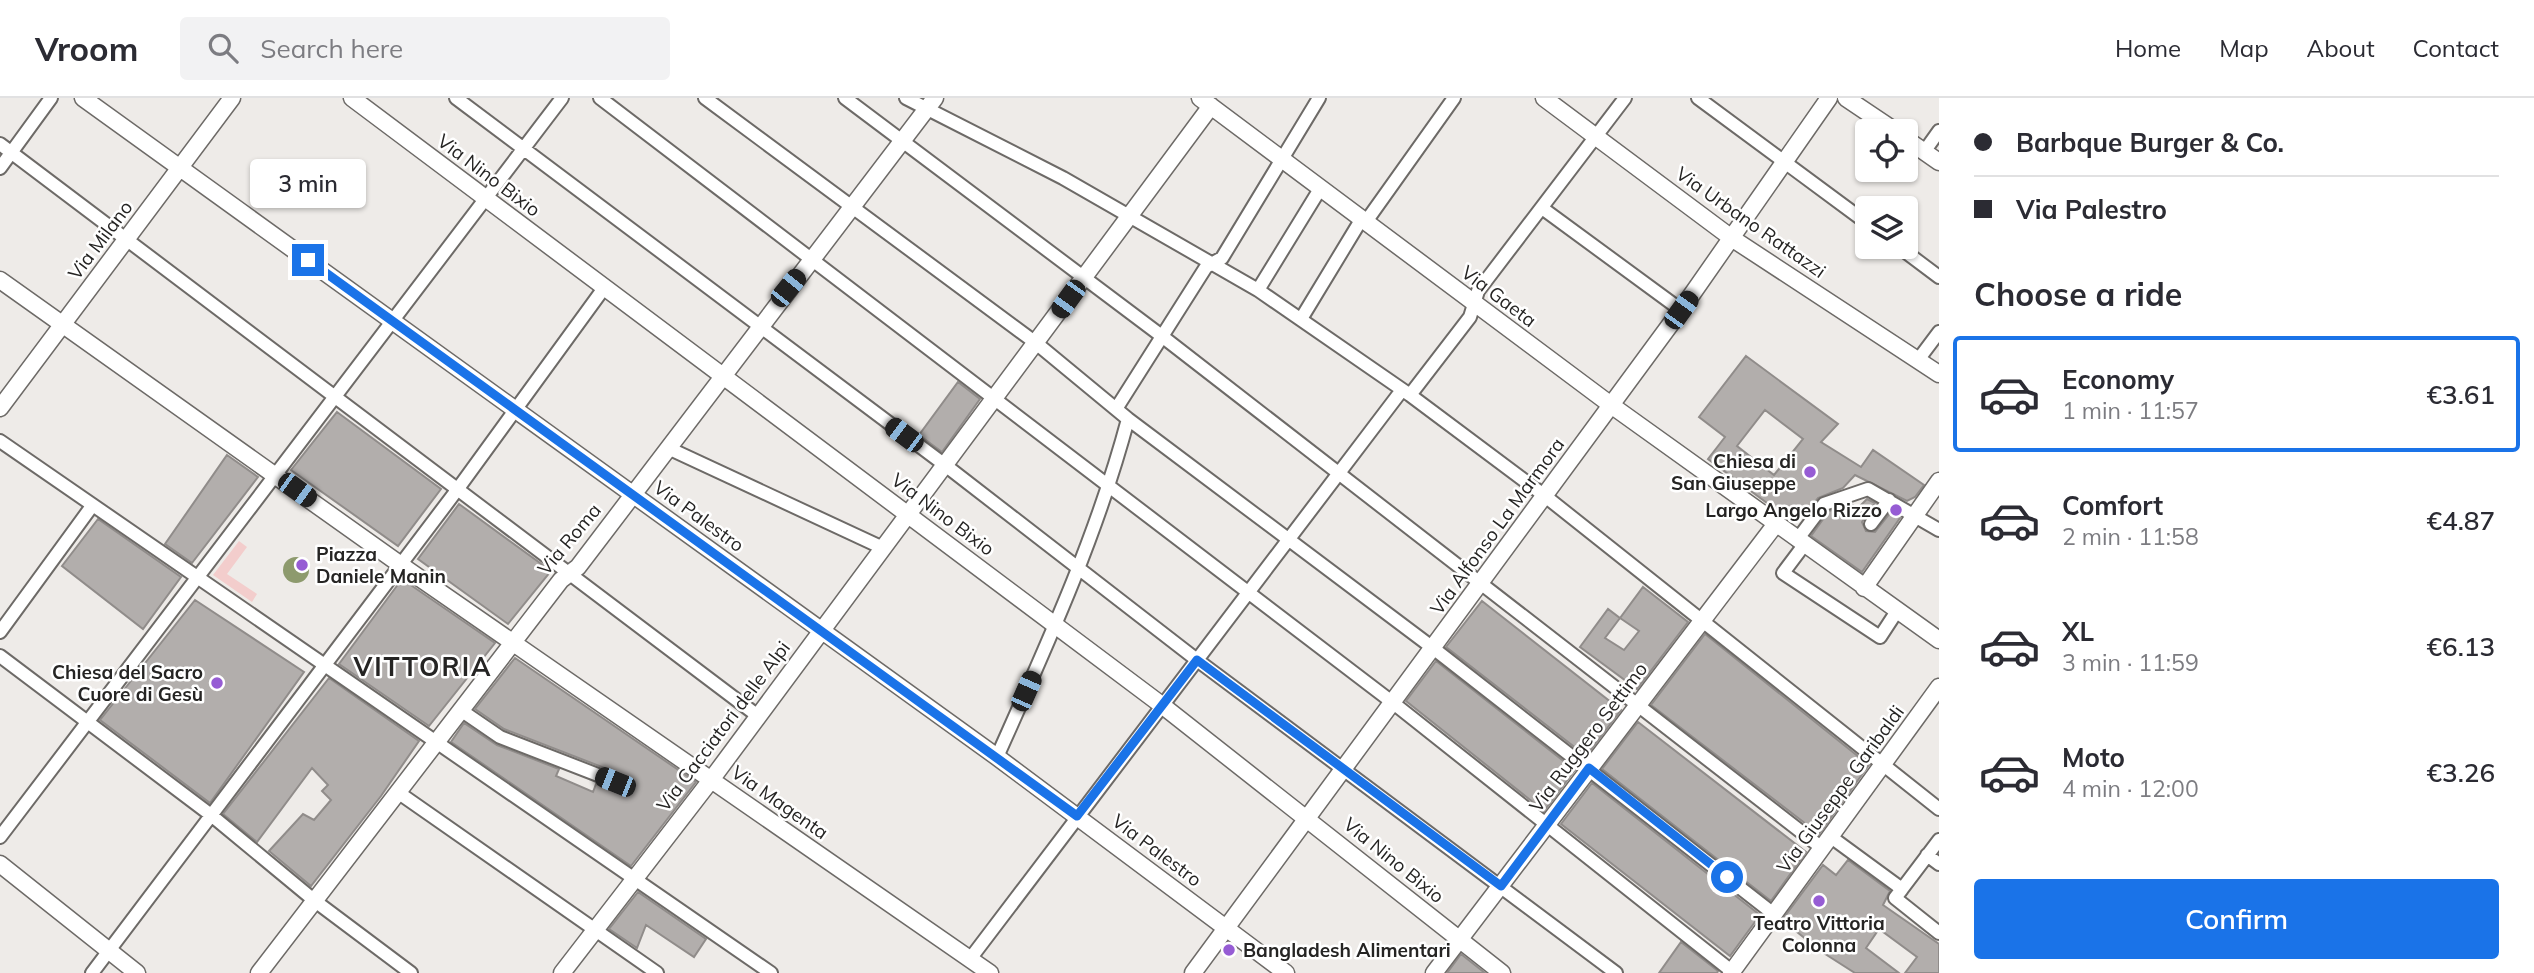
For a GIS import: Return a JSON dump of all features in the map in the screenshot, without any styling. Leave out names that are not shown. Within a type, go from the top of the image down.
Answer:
[{"type":"street","points":[[0,169],[51,98]]},
{"type":"street","name":"Via Palestro","points":[[83,98],[997,757],[1286,973]]},
{"type":"street","name":"Via Milano","points":[[0,408],[232,98]]},
{"type":"street","name":"Via Nino Bixio","points":[[352,98],[1163,706],[1502,973]]},
{"type":"street","points":[[456,98],[944,465],[1197,660],[1616,973]]},
{"type":"street","points":[[0,837],[189,588],[192,573],[334,399],[562,98]]},
{"type":"street","points":[[600,98],[812,257],[1110,489],[1392,702],[1730,971]]},
{"type":"street","points":[[705,98],[1036,343],[1128,419],[1433,648],[1775,915]]},
{"type":"street","points":[[845,98],[1338,471],[1637,706],[1826,842],[1902,889]]},
{"type":"street","points":[[906,98],[931,103],[1215,263],[1301,319],[1406,392],[1545,496],[1939,808]]},
{"type":"street","points":[[1116,409],[1206,267],[1222,258],[1319,98]]},
{"type":"street","points":[[1301,319],[1363,220],[1370,216],[1454,98]]},
{"type":"street","name":"Via Urbano Rattazzi","points":[[1545,98],[1733,239],[1939,373]]},
{"type":"street","points":[[970,959],[1338,471],[1470,317],[1478,290],[1625,98]]},
{"type":"street","points":[[1698,98],[1855,214]]},
{"type":"street","name":"Via Alfonso La Marmora","points":[[1193,973],[1392,702],[1483,584],[1733,239],[1829,98]]},
{"type":"street","points":[[1846,98],[1877,119]]},
{"type":"street","name":"Via Gaeta","points":[[1209,101],[1280,159],[1611,405],[1800,543],[1939,640]]},
{"type":"street","name":"Via Cacciatori delle Alpi","points":[[562,973],[711,779],[1036,343],[1209,101]]},
{"type":"street","name":"Via Roma","points":[[259,973],[561,580],[578,567],[761,328],[775,303],[931,103]]},
{"type":"street","points":[[1924,152],[1939,131]]},
{"type":"street","points":[[0,144],[334,399],[758,716]]},
{"type":"street","points":[[1918,148],[1939,162]]},
{"type":"street","points":[[1258,290],[1320,189]]},
{"type":"street","points":[[1542,208],[1681,310]]},
{"type":"street","points":[[1916,259],[1939,276]]},
{"type":"street","points":[[0,280],[275,469]]},
{"type":"street","points":[[92,973],[211,815],[326,670],[604,288]]},
{"type":"street","points":[[1918,360],[1939,332]]},
{"type":"street","points":[[997,757],[1056,625],[1077,566],[1110,489],[1128,419]]},
{"type":"street","points":[[0,441],[192,573],[326,670],[438,742],[772,973]]},
{"type":"street","points":[[668,448],[883,548]]},
{"type":"street","name":"Via Magenta","points":[[275,469],[406,562],[513,643],[990,973]]},
{"type":"street","points":[[1864,588],[1939,481]]},
{"type":"street","points":[[1897,611],[1880,636],[1783,573],[1824,504],[1868,489],[1939,530]]},
{"type":"street","points":[[1871,524],[1889,500]]},
{"type":"street","points":[[0,632],[92,506]]},
{"type":"street","name":"Via Ruggero Settimo","points":[[1434,973],[1775,525]]},
{"type":"street","points":[[0,656],[211,815],[315,901],[411,973]]},
{"type":"street","name":"Via Giuseppe Garibaldi","points":[[1730,971],[1775,915],[1939,687]]},
{"type":"street","points":[[462,711],[500,737],[615,782]]},
{"type":"street","points":[[399,793],[657,973]]},
{"type":"street","points":[[1939,840],[1895,898],[1939,933]]},
{"type":"street","points":[[1927,855],[1939,864]]},
{"type":"street","points":[[0,864],[136,973]]},
{"type":"shaded area","points":[[239,541],[247,547],[227,574],[257,594],[252,602],[213,575]]},
{"type":"shaded area","points":[[296,557],[305,561],[309,570],[305,579],[296,583],[287,579],[283,570],[287,561]]},
{"type":"building","points":[[1746,356],[1838,424],[1821,442],[1861,467],[1873,450],[1924,485],[1915,497],[1907,501],[1855,475],[1843,488],[1818,498],[1805,515],[1795,507],[1787,518],[1708,459],[1725,437],[1699,417]],"holes":[[[1765,410],[1803,439],[1774,475],[1737,446]]]},
{"type":"building","points":[[958,382],[980,399],[942,452],[919,435]]},
{"type":"building","points":[[337,412],[441,489],[398,546],[291,470]]},
{"type":"building","points":[[227,455],[258,477],[192,563],[165,544]]},
{"type":"building","points":[[1867,499],[1875,503],[1862,522],[1866,531],[1875,532],[1891,512],[1900,518],[1862,572],[1811,536],[1829,511],[1851,504],[1858,508]]},
{"type":"building","points":[[459,504],[551,571],[508,624],[418,559]]},
{"type":"building","points":[[98,519],[181,577],[143,629],[62,566]]},
{"type":"building","points":[[402,579],[495,643],[429,726],[339,664]]},
{"type":"building","points":[[1643,587],[1688,622],[1637,689],[1580,647],[1608,609],[1620,618]],"holes":[[[1620,618],[1639,631],[1624,650],[1605,638]]]},
{"type":"building","points":[[195,600],[304,672],[210,803],[100,720]]},
{"type":"building","points":[[1482,601],[1621,710],[1586,756],[1446,647]]},
{"type":"building","points":[[1705,634],[1869,765],[1819,834],[1651,705]]},
{"type":"building","points":[[515,658],[696,782],[631,866],[451,742],[464,723],[497,745],[559,769],[556,776],[593,792],[596,784],[613,790],[622,788],[625,781],[620,774],[504,729],[475,709]]},
{"type":"building","points":[[1436,661],[1575,770],[1544,811],[1406,701]]},
{"type":"building","points":[[329,678],[419,741],[381,796],[311,886],[269,851],[303,814],[314,820],[331,800],[322,791],[328,785],[312,768],[257,842],[223,814]]},
{"type":"building","points":[[1638,722],[1806,852],[1771,901],[1602,769]]},
{"type":"building","points":[[1592,783],[1760,915],[1730,956],[1561,824]]},
{"type":"building","points":[[1848,860],[1890,891],[1883,905],[1939,944],[1939,973],[1905,973],[1917,957],[1879,929],[1866,948],[1899,973],[1855,973],[1822,952],[1782,920],[1823,865],[1836,875]]},
{"type":"building","points":[[638,892],[706,939],[694,957],[646,925],[637,948],[609,929]]},
{"type":"building","points":[[1681,942],[1718,971],[1717,973],[1659,973]]},
{"type":"building","points":[[1461,954],[1485,973],[1447,973]]},
{"type":"place","name":"Chiesa di San Giuseppe","points":[[1810,472]]},
{"type":"place","name":"Largo Angelo Rizzo","points":[[1896,510]]},
{"type":"place","name":"Piazza Daniele Manin","points":[[302,565]]},
{"type":"place","name":"Chiesa del Sacro Cuore di Gesù","points":[[217,683]]},
{"type":"place","name":"Teatro Vittoria Colonna","points":[[1819,901]]},
{"type":"place","name":"Bangladesh Alimentari","points":[[1229,950]]},
{"type":"district","name":"VITTORIA","points":[[423,667]]},
{"type":"route","points":[[308,260],[1077,816],[1197,660],[1501,886],[1589,768],[1727,877]]}]
